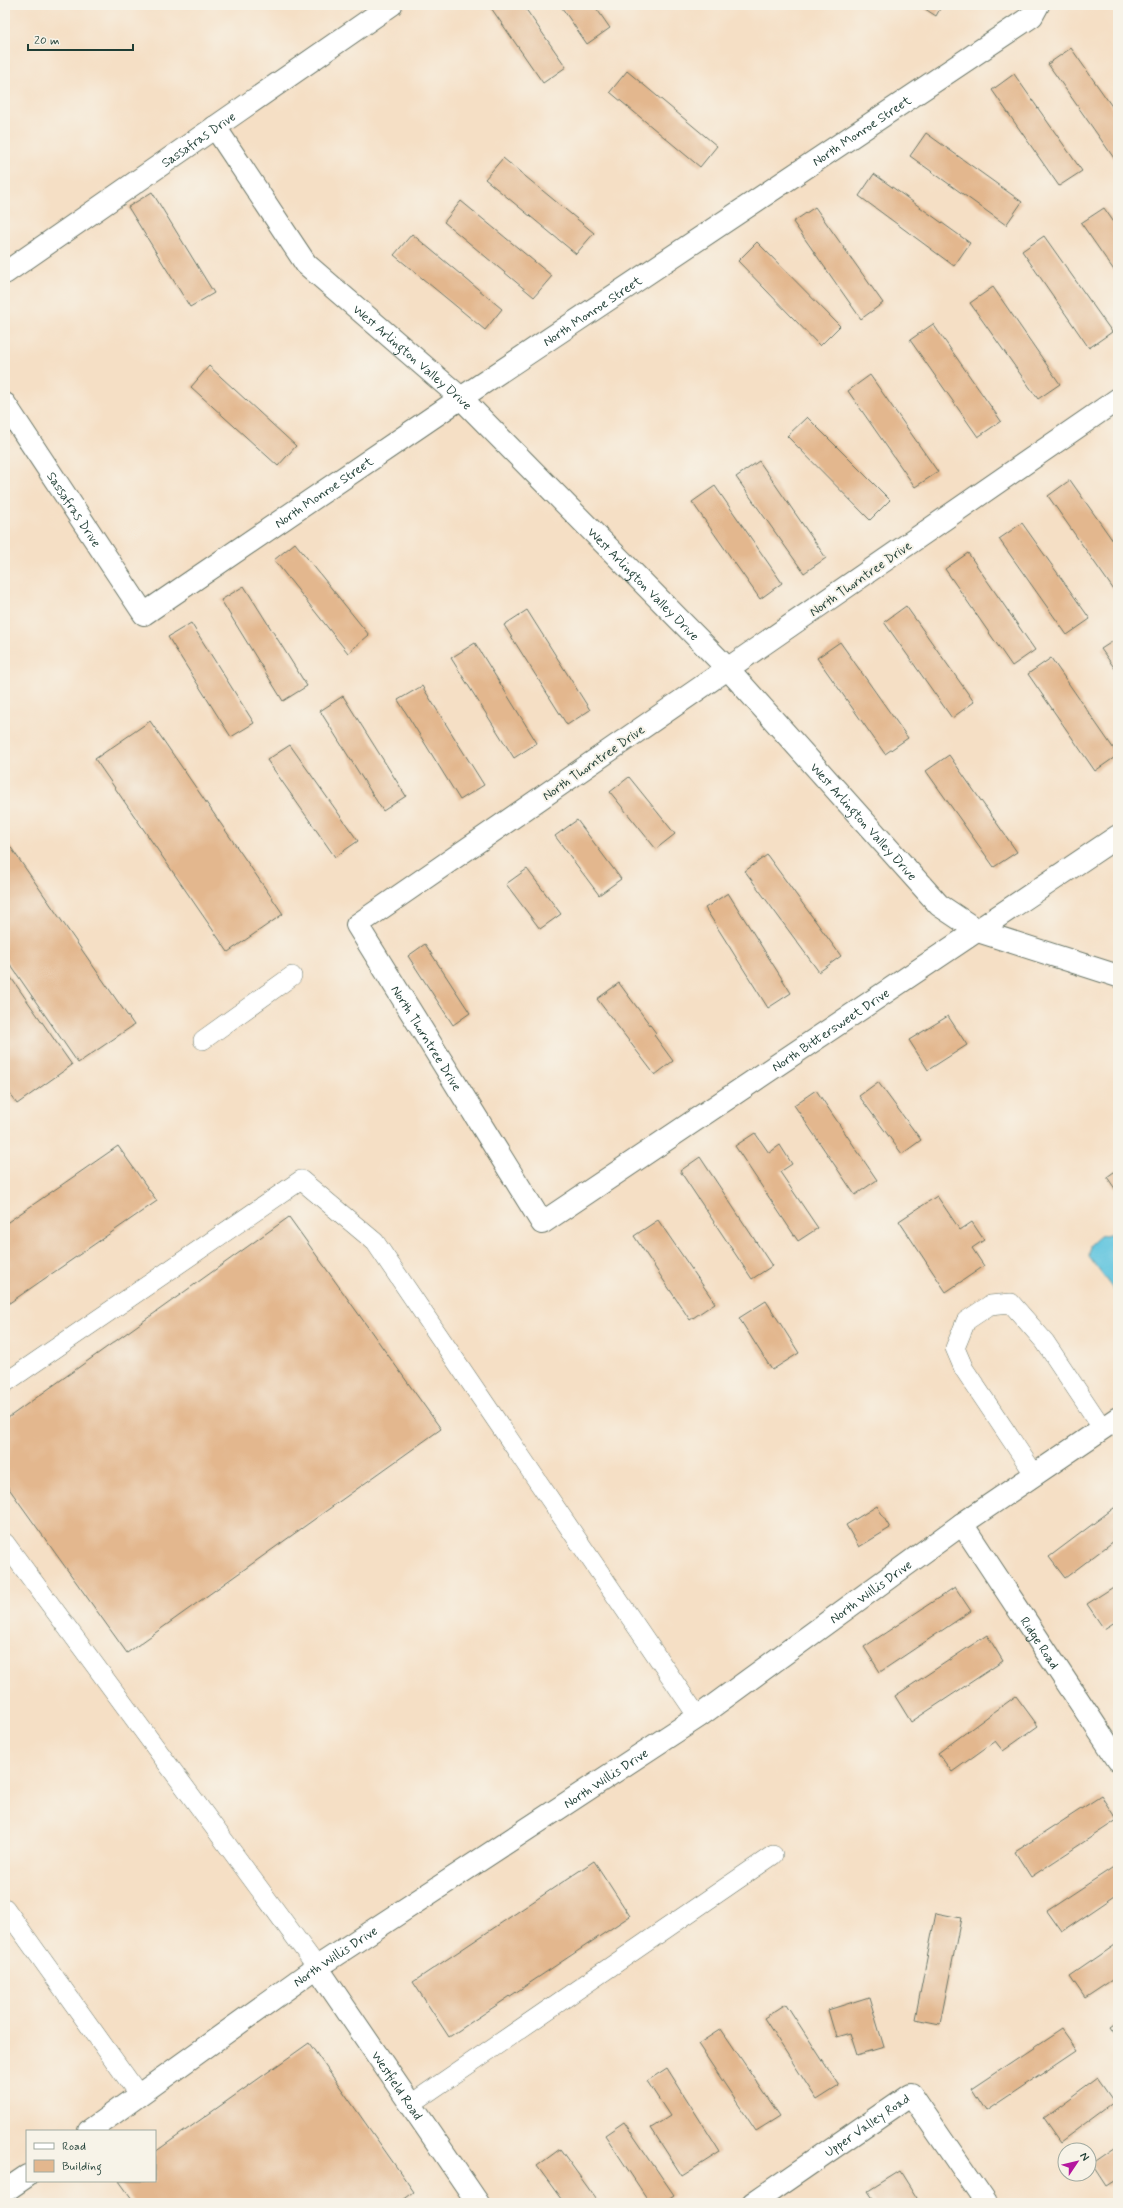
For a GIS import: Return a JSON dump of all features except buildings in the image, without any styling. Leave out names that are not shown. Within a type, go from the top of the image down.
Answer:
[{"type":"street","name":"Sassafras Drive","points":[[5,273],[391,5]]},
{"type":"street","name":"North Monroe Street","points":[[144,614],[461,398],[1032,16],[1038,5]]},
{"type":"street","name":"West Arlington Valley Drive","points":[[215,127],[306,264],[461,398],[728,669],[939,905],[978,931],[1118,976]]},
{"type":"street","name":"North Thorntree Drive","points":[[542,1223],[357,925],[1118,399]]},
{"type":"street","name":"Sassafras Drive","points":[[5,404],[144,614]]},
{"type":"street","name":"North Bittersweet Drive","points":[[542,1223],[1118,836]]},
{"type":"street","name":"North Willis Drive","points":[[90,2130],[317,1967],[698,1716],[962,1524],[1110,1423]]},
{"type":"street","name":"Ridge Road","points":[[962,1524],[1118,1760]]},
{"type":"street","name":"Westfield Road","points":[[317,1967],[478,2203]]},
{"type":"street","name":"Upper Valley Road","points":[[753,2203],[911,2094],[986,2203]]},
{"type":"street","points":[[5,2191],[26,2177]]},
{"type":"lane","points":[[203,1040],[292,976]]},
{"type":"lane","points":[[5,1383],[301,1180],[375,1242],[698,1716]]},
{"type":"lane","points":[[1035,1475],[964,1369],[955,1348],[966,1321],[990,1305],[1011,1303],[1045,1342],[1110,1423]]},
{"type":"lane","points":[[5,1543],[317,1967]]},
{"type":"lane","points":[[410,2104],[773,1856]]},
{"type":"lane","points":[[5,1908],[139,2095]]},
{"type":"water","points":[[1113,1233],[1118,1237],[1118,1296],[1089,1257],[1090,1245],[1100,1236]]}]
